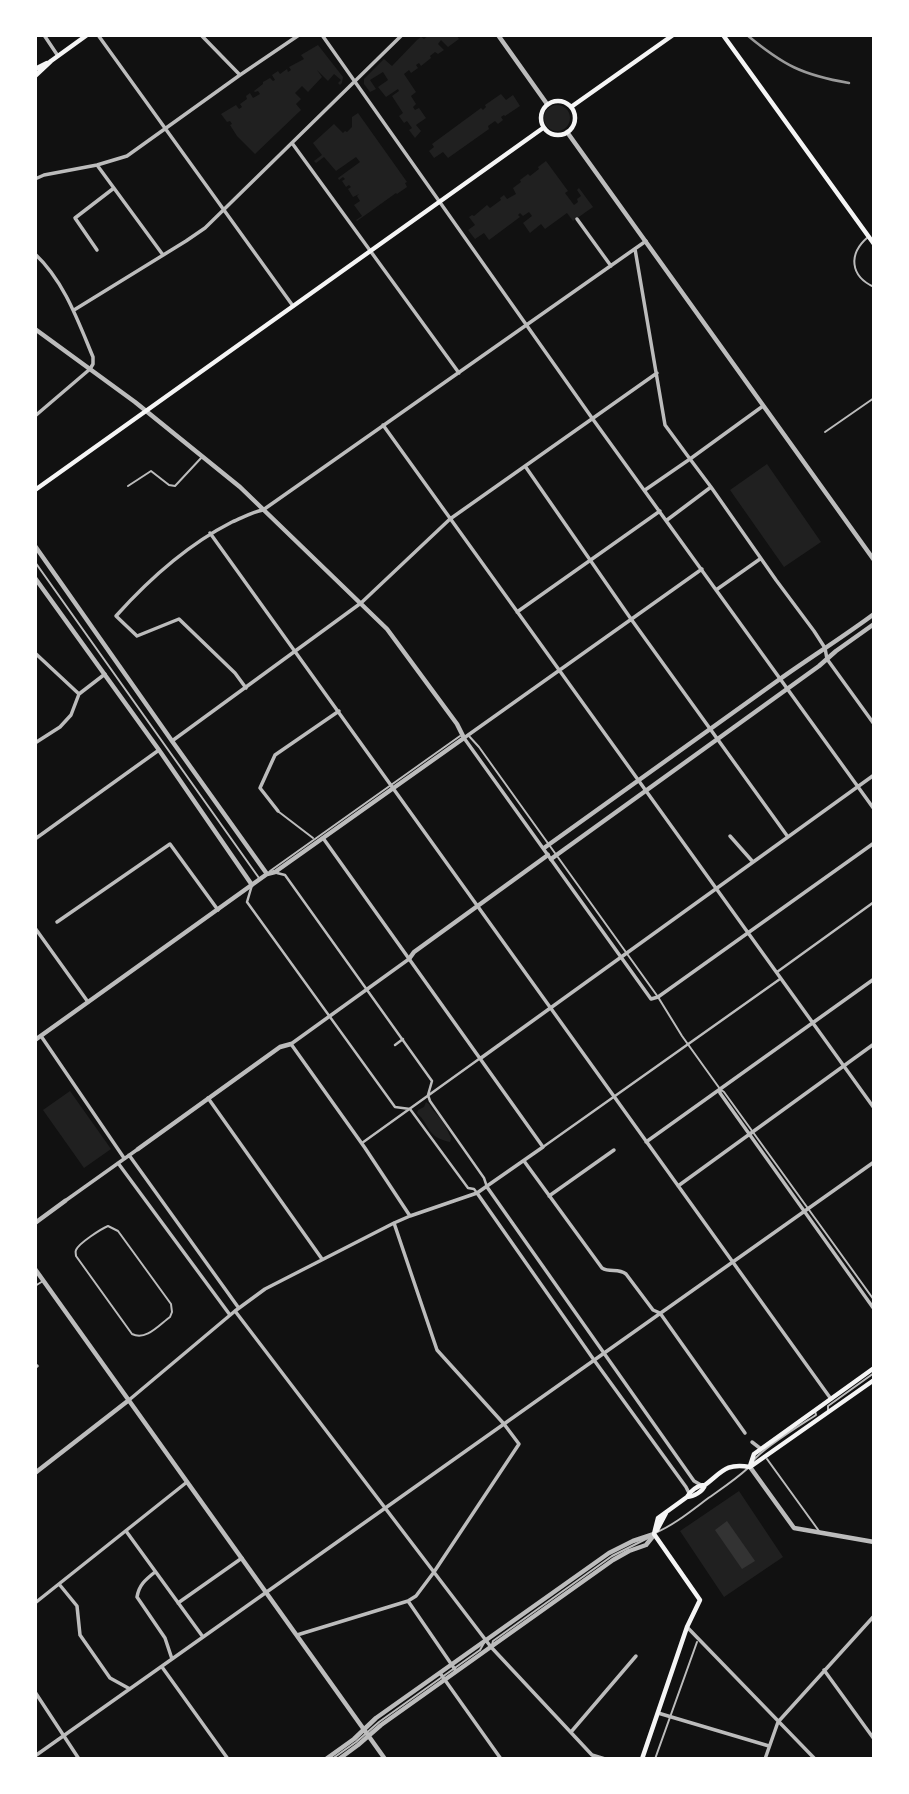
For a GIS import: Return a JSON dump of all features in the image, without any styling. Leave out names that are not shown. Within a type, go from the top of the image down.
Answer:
[{"type":"main road","points":[[35,72],[88,35]]},
{"type":"main road","points":[[571,107],[673,35]]},
{"type":"main road","points":[[723,35],[871,235],[874,244]]},
{"type":"main road","points":[[563,101],[571,107],[575,120],[568,132],[552,134],[543,128],[540,118],[547,104],[563,101]]},
{"type":"main road","points":[[35,490],[543,128]]},
{"type":"main road","points":[[763,1452],[815,1410],[874,1371]]},
{"type":"main road","points":[[642,1759],[687,1627],[700,1600],[654,1534],[656,1521],[688,1495],[692,1497],[704,1489],[703,1485],[726,1469],[734,1465],[750,1467],[754,1454],[763,1452],[828,1412],[874,1380]]},
{"type":"street","points":[[44,35],[58,56]]},
{"type":"street","points":[[98,35],[293,306]]},
{"type":"street","points":[[201,35],[240,75]]},
{"type":"street","points":[[35,179],[127,156],[299,35]]},
{"type":"street","points":[[322,35],[874,809]]},
{"type":"street","points":[[74,310],[205,228],[402,35]]},
{"type":"street","points":[[498,35],[547,104]]},
{"type":"street","points":[[568,132],[874,560]]},
{"type":"street","points":[[292,143],[459,373]]},
{"type":"street","points":[[97,165],[163,256]]},
{"type":"street","points":[[97,250],[75,218],[114,188]]},
{"type":"street","points":[[577,219],[611,266]]},
{"type":"street","points":[[246,688],[235,673],[179,619],[136,636],[116,616],[169,562],[210,533],[263,510],[646,241]]},
{"type":"street","points":[[635,249],[665,425],[825,648],[827,659],[874,724]]},
{"type":"street","points":[[35,254],[53,275],[74,310],[93,357],[90,369],[35,416]]},
{"type":"street","points":[[35,329],[146,411],[240,487],[387,629],[624,955],[651,999],[658,997],[874,843]]},
{"type":"street","points":[[172,741],[361,603],[450,519],[657,373]]},
{"type":"street","points":[[645,490],[763,406]]},
{"type":"street","points":[[383,425],[874,1108]]},
{"type":"street","points":[[525,466],[631,619],[788,836]]},
{"type":"street","points":[[667,520],[711,487]]},
{"type":"street","points":[[517,612],[660,511]]},
{"type":"street","points":[[210,533],[831,1399]]},
{"type":"street","points":[[35,546],[267,874]]},
{"type":"street","points":[[716,590],[761,558]]},
{"type":"street","points":[[124,1158],[38,1038],[702,569]]},
{"type":"street","points":[[35,578],[253,885]]},
{"type":"street","points":[[546,846],[874,614]]},
{"type":"street","points":[[35,1223],[280,1047],[291,1044],[368,990],[409,959],[414,952],[718,739],[874,624]]},
{"type":"street","points":[[35,653],[79,694]]},
{"type":"street","points":[[35,743],[60,727],[71,715],[79,694],[105,674]]},
{"type":"street","points":[[278,811],[260,788],[275,755],[339,711]]},
{"type":"street","points":[[35,839],[159,750]]},
{"type":"street","points":[[362,1143],[874,775]]},
{"type":"street","points":[[730,836],[753,862]]},
{"type":"street","points":[[318,840],[409,959],[543,1147]]},
{"type":"street","points":[[57,922],[170,844],[218,910]]},
{"type":"street","points":[[275,872],[285,875],[403,1039],[432,1081],[428,1095],[430,1101],[484,1178],[487,1187],[694,1481],[703,1485]]},
{"type":"street","points":[[253,885],[247,902],[329,1017],[395,1107],[410,1109],[468,1188],[474,1189],[686,1487],[688,1495]]},
{"type":"street","points":[[776,973],[874,902]]},
{"type":"street","points":[[35,928],[89,1002]]},
{"type":"street","points":[[40,934],[45,931]]},
{"type":"street","points":[[35,1473],[265,1289],[394,1223],[487,1187],[780,979]]},
{"type":"street","points":[[646,1142],[874,979]]},
{"type":"street","points":[[395,1045],[403,1039]]},
{"type":"street","points":[[291,1044],[410,1216]]},
{"type":"street","points":[[678,1186],[874,1045]]},
{"type":"street","points":[[365,1066],[372,1061]]},
{"type":"street","points":[[720,1089],[748,1135],[807,1210],[874,1309]]},
{"type":"street","points":[[208,1098],[323,1259]]},
{"type":"street","points":[[549,1196],[614,1150]]},
{"type":"street","points":[[129,1155],[237,1309],[486,1641],[592,1755],[605,1759]]},
{"type":"street","points":[[524,1161],[602,1268],[626,1274],[653,1310],[660,1313],[745,1433]]},
{"type":"street","points":[[35,1756],[874,1162]]},
{"type":"street","points":[[118,1163],[230,1315]]},
{"type":"street","points":[[297,1635],[408,1601],[416,1596],[519,1444],[437,1350],[394,1223]]},
{"type":"street","points":[[35,1269],[385,1759]]},
{"type":"street","points":[[752,1442],[763,1452]]},
{"type":"street","points":[[750,1467],[794,1528],[871,1541],[874,1535]]},
{"type":"street","points":[[35,1603],[187,1482]]},
{"type":"street","points":[[125,1531],[203,1637]]},
{"type":"street","points":[[454,1669],[486,1641],[609,1553],[654,1534]]},
{"type":"street","points":[[339,1759],[366,1733],[376,1718],[491,1647],[613,1560],[646,1545],[654,1534]]},
{"type":"street","points":[[178,1603],[242,1558]]},
{"type":"street","points":[[155,1572],[138,1588],[137,1597],[165,1638],[172,1659]]},
{"type":"street","points":[[59,1584],[77,1606],[80,1635],[110,1678],[130,1689]]},
{"type":"street","points":[[408,1601],[454,1669]]},
{"type":"street","points":[[765,1759],[778,1722],[874,1616]]},
{"type":"street","points":[[687,1627],[815,1759]]},
{"type":"street","points":[[570,1732],[636,1656]]},
{"type":"street","points":[[162,1666],[228,1759]]},
{"type":"street","points":[[824,1670],[874,1739]]},
{"type":"street","points":[[326,1759],[354,1739],[381,1725],[442,1677]]},
{"type":"street","points":[[442,1677],[500,1759]]},
{"type":"street","points":[[35,1692],[79,1759]]},
{"type":"street","points":[[657,1713],[769,1746]]},
{"type":"lane","points":[[871,235],[856,250],[854,260],[862,279],[874,287]]},
{"type":"lane","points":[[825,432],[874,398]]},
{"type":"lane","points":[[128,486],[150,471],[169,485],[178,485],[202,456]]},
{"type":"lane","points":[[35,562],[260,879]]},
{"type":"lane","points":[[465,736],[473,741],[552,856]]},
{"type":"lane","points":[[267,874],[318,840],[278,811]]},
{"type":"lane","points":[[658,997],[720,1089],[754,1131],[807,1210],[874,1300]]},
{"type":"lane","points":[[108,1226],[118,1231],[171,1304],[170,1317],[160,1325],[143,1337],[132,1334],[79,1261],[76,1256],[78,1246],[108,1226]]},
{"type":"lane","points":[[35,1286],[43,1280]]},
{"type":"lane","points":[[828,1412],[828,1406],[874,1371]]},
{"type":"lane","points":[[763,1452],[820,1532]]},
{"type":"lane","points":[[654,1534],[667,1528],[750,1467]]},
{"type":"lane","points":[[655,1759],[699,1639]]},
{"type":"lane","points":[[332,1759],[366,1733]]},
{"type":"shaded area","points":[[429,35],[453,35],[459,39],[448,47],[441,40],[438,44],[444,50],[438,54],[435,52],[421,66],[419,63],[416,65],[418,68],[404,74],[416,92],[411,96],[416,104],[413,107],[415,110],[419,108],[426,118],[416,125],[421,131],[415,138],[407,121],[404,123],[399,116],[403,113],[392,96],[398,89],[386,97],[378,87],[388,80],[383,72],[370,80],[376,89],[370,92],[364,79],[384,59],[392,66],[417,40]]},
{"type":"shaded area","points":[[318,45],[343,77],[342,83],[338,83],[341,80],[334,74],[328,81],[317,70],[322,77],[308,92],[302,86],[295,93],[301,99],[296,104],[301,110],[255,154],[237,136],[230,121],[227,122],[221,114],[236,105],[239,109],[242,107],[240,104],[250,93],[253,98],[260,94],[254,91],[263,82],[270,78],[275,80],[272,75],[278,71],[280,74],[287,69],[288,72],[291,70],[289,67],[304,59],[301,55]]},
{"type":"shaded area","points":[[501,94],[506,100],[513,95],[520,106],[501,117],[503,120],[498,124],[495,121],[488,126],[489,129],[448,158],[443,152],[434,158],[429,151],[434,147],[432,144],[481,108],[483,110],[485,105]]},
{"type":"shaded area","points":[[557,105],[566,109],[570,118],[566,127],[557,131],[548,127],[544,118],[548,109]]},
{"type":"shaded area","points":[[358,113],[407,182],[407,187],[357,221],[362,216],[354,205],[360,201],[357,196],[359,194],[353,197],[348,189],[351,187],[346,187],[342,181],[345,179],[338,178],[360,162],[356,157],[336,171],[324,157],[316,163],[314,161],[322,155],[313,143],[334,124],[343,133],[347,132],[352,127],[352,117]]},
{"type":"shaded area","points":[[546,161],[568,191],[565,193],[574,205],[581,196],[577,190],[579,188],[593,207],[573,221],[567,213],[545,229],[541,224],[530,233],[523,223],[532,216],[529,212],[523,216],[520,213],[520,217],[489,240],[484,233],[475,239],[468,230],[475,225],[469,217],[487,205],[490,208],[504,195],[507,199],[516,194],[513,188],[520,180],[528,174],[530,176]]},
{"type":"shaded area","points":[[767,464],[821,542],[784,567],[730,490]]},
{"type":"shaded area","points":[[70,1091],[111,1149],[84,1168],[43,1110]]},
{"type":"shaded area","points":[[426,1102],[443,1122],[451,1138],[450,1142],[433,1134],[417,1113]]},
{"type":"shaded area","points":[[739,1491],[783,1557],[724,1597],[680,1531]]},
{"type":"shaded area","points":[[727,1521],[755,1561],[742,1569],[715,1530]]},
{"type":"railway","points":[[747,35],[794,67],[849,83]]}]
